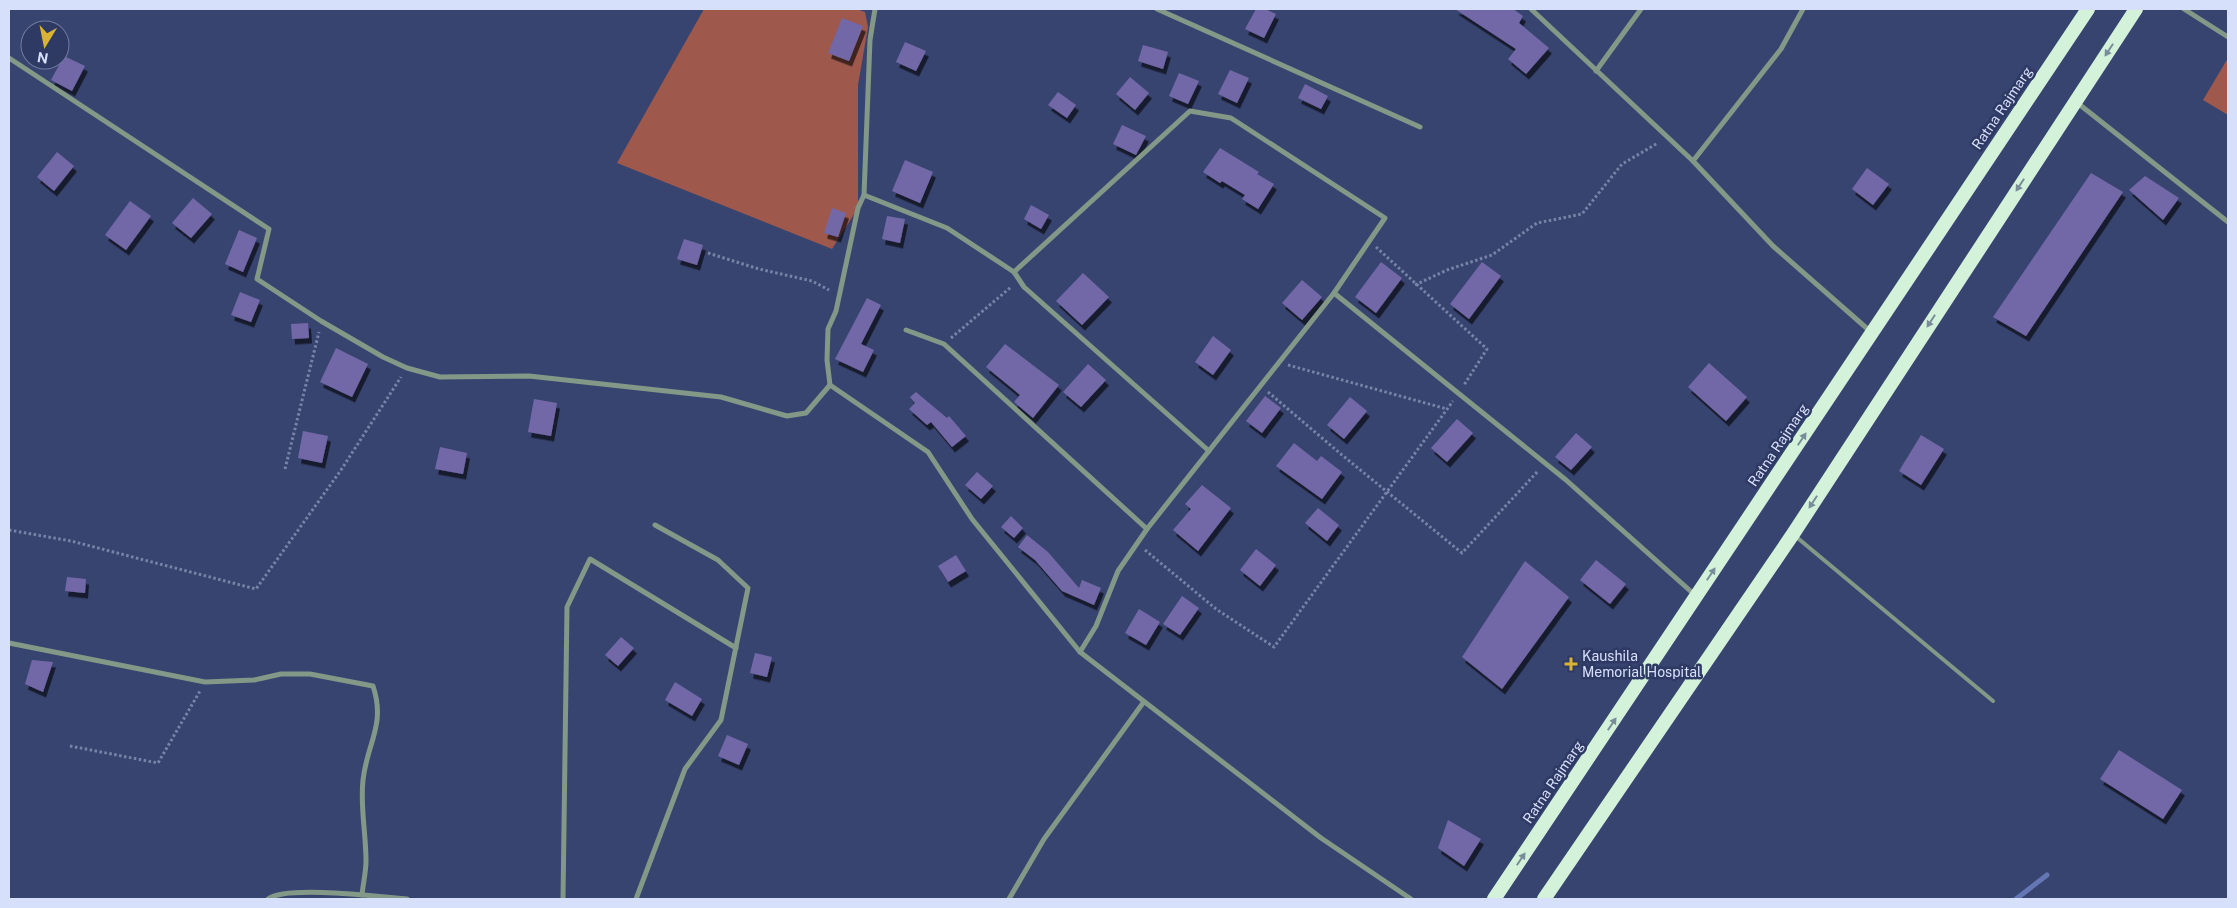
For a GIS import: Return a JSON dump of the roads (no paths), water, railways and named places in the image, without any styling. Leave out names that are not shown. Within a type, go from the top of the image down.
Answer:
[{"type":"highway","name":"Ratna Rajmarg","points":[[1494,899],[2088,9]]},
{"type":"highway","points":[[1544,899],[1792,534],[2136,9]]},
{"type":"street","points":[[9,58],[269,229],[257,279],[321,321],[383,357],[407,368],[440,377],[529,376],[721,397],[787,416],[806,413],[830,385],[827,360],[828,329],[839,295],[858,208],[864,195],[870,40],[875,9]]},
{"type":"street","points":[[1157,9],[1420,127]]},
{"type":"street","points":[[1531,9],[1693,161],[1773,246],[1872,333]]},
{"type":"street","points":[[1596,71],[1641,9]]},
{"type":"street","points":[[1693,161],[1781,49],[1803,9]]},
{"type":"street","points":[[2184,9],[2228,37]]},
{"type":"street","points":[[2075,101],[2228,222]]},
{"type":"street","points":[[1014,272],[1190,111],[1231,118],[1385,218],[1334,293],[1137,543],[1118,571],[1096,626],[1080,652]]},
{"type":"street","points":[[864,195],[948,228],[1014,272],[1024,287],[1209,451]]},
{"type":"street","points":[[1334,293],[1545,463],[1697,596]]},
{"type":"street","points":[[906,330],[944,344],[1147,529]]},
{"type":"street","points":[[830,385],[928,452],[972,519],[1080,652],[1143,703],[1321,838],[1410,899]]},
{"type":"street","points":[[636,899],[685,769],[721,720],[748,588],[718,560],[655,525]]},
{"type":"street","points":[[563,899],[567,607],[590,559],[736,648]]},
{"type":"street","points":[[9,643],[206,682],[254,680],[281,674],[310,674],[373,686],[379,704],[373,746],[363,778],[362,808],[366,861],[362,895]]},
{"type":"street","points":[[1009,899],[1044,839],[1143,703]]},
{"type":"street","points":[[268,899],[273,896],[289,893],[362,895],[407,899]]},
{"type":"lane","points":[[1792,534],[1993,702]]},
{"type":"waterway","points":[[2016,899],[2047,875]]},
{"type":"place","name":"Kaushila Memorial Hospital","points":[[1571,664]]}]
